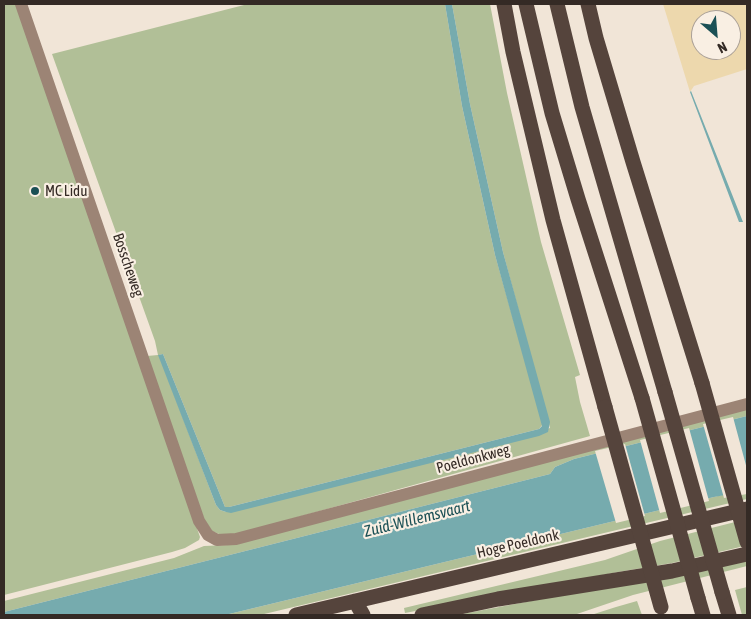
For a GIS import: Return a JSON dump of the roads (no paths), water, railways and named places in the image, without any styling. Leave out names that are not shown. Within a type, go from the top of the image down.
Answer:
[{"type":"highway","points":[[504,4],[513,52],[553,220],[662,611]]},
{"type":"highway","points":[[526,4],[552,113],[642,398],[703,615]]},
{"type":"highway","points":[[557,4],[584,116],[729,615]]},
{"type":"highway","points":[[588,4],[632,162],[702,383],[747,542]]},
{"type":"highway","name":"Hoge Poeldonk","points":[[296,615],[354,608],[747,509]]},
{"type":"highway","points":[[422,615],[498,599],[672,571],[747,554]]},
{"type":"highway","points":[[354,608],[363,615]]},
{"type":"street","name":"Bosscheweg","points":[[21,4],[199,521],[208,535]]},
{"type":"street","name":"Poeldonkweg","points":[[208,535],[217,540],[236,539],[747,404]]},
{"type":"water","points":[[445,4],[452,4],[470,104],[503,252],[550,422],[548,432],[539,436],[231,513],[220,510],[216,505],[158,355],[163,354],[225,507],[539,429],[542,426],[495,255],[462,106]]},
{"type":"water","points":[[691,91],[743,222],[739,222]]},
{"type":"water","name":"Zuid-Willemsvaart","points":[[747,416],[747,491],[714,497],[225,615],[4,615],[4,612],[550,474],[555,467],[574,459]]},
{"type":"place","name":"MC Lidu","points":[[35,191]]}]
